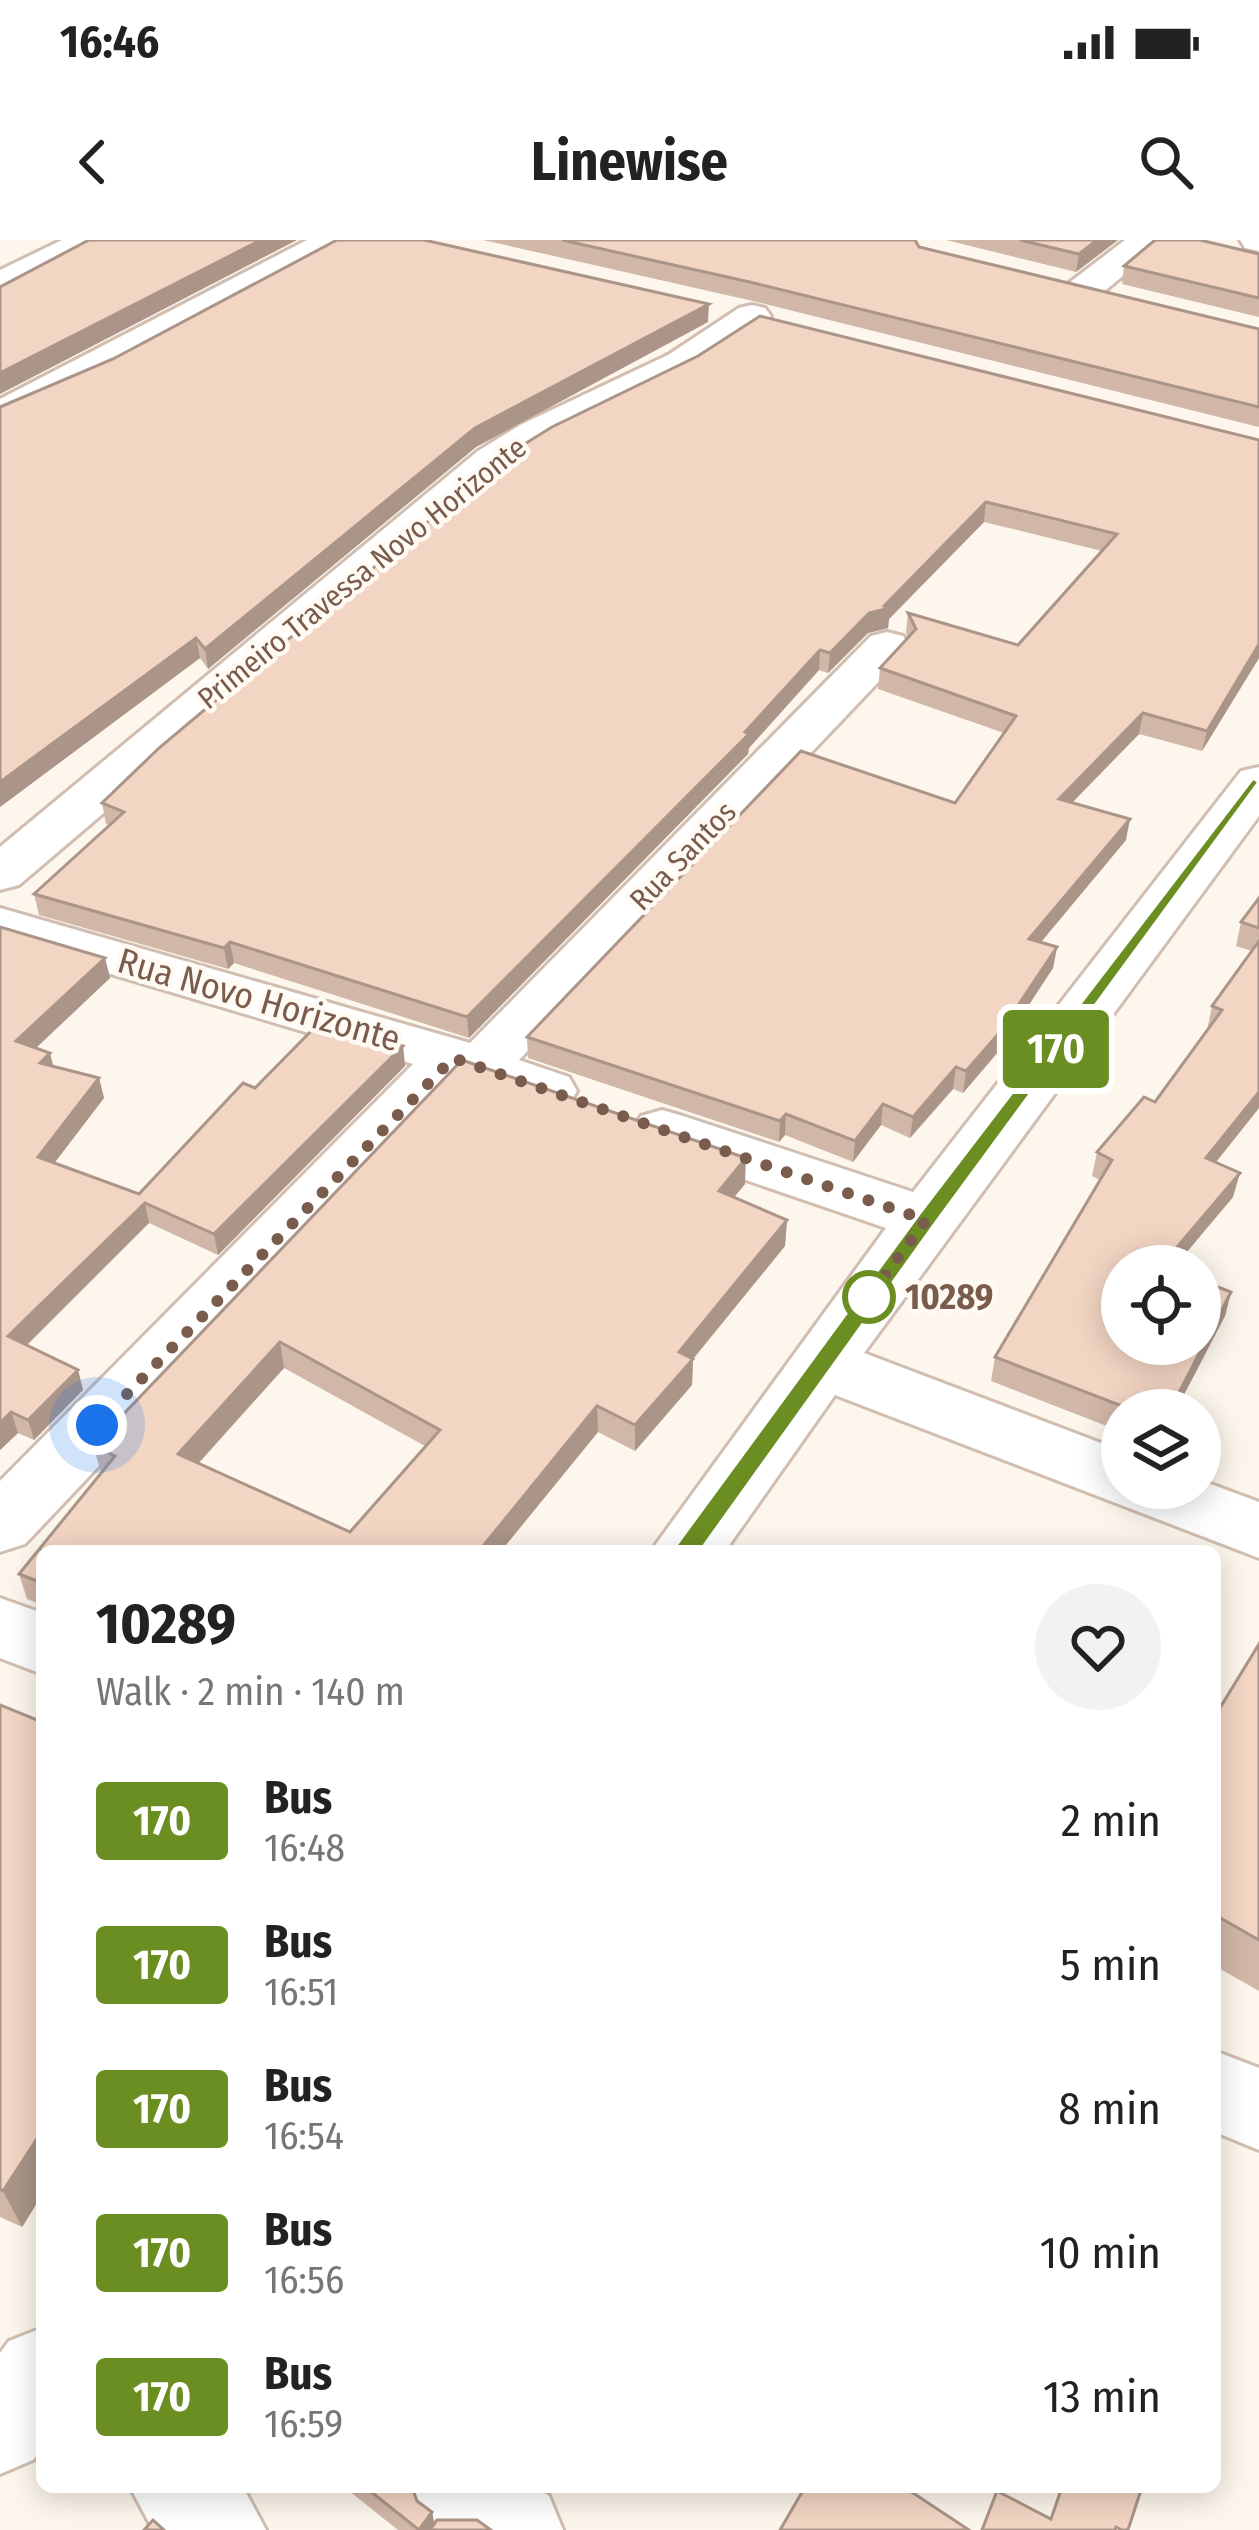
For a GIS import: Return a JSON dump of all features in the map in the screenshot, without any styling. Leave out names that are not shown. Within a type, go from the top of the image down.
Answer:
[{"type":"street","points":[[0,284],[90,240]]},
{"type":"street","points":[[0,414],[100,366],[334,240]]},
{"type":"street","points":[[1039,280],[1102,305],[1148,240]]},
{"type":"street","points":[[707,306],[799,328]]},
{"type":"street","name":"Primeiro Travessa Novo Horizonte","points":[[0,874],[493,460],[536,433],[682,363],[752,316]]},
{"type":"street","name":"Rua Santos","points":[[0,1525],[887,646]]},
{"type":"street","points":[[690,1545],[926,1220],[1259,782]]},
{"type":"street","name":"Rua Novo Horizonte","points":[[0,924],[466,1062],[926,1220]]},
{"type":"street","points":[[821,1363],[1101,1471]]},
{"type":"street","points":[[1202,1509],[1259,1531]]},
{"type":"street","points":[[0,1627],[36,1642]]},
{"type":"street","points":[[1221,2093],[1259,2109]]},
{"type":"street","points":[[0,2427],[36,2382]]},
{"type":"street","points":[[184,2493],[218,2530]]},
{"type":"street","points":[[427,2530],[453,2493]]},
{"type":"street","points":[[465,2493],[514,2530]]},
{"type":"building","points":[[89,240],[261,240],[0,373],[0,287]]},
{"type":"building","points":[[337,240],[424,240],[709,304],[475,428],[205,649],[196,638],[0,782],[0,407],[113,359]]},
{"type":"building","points":[[562,240],[915,240],[919,247],[1259,329],[1259,407],[754,283]]},
{"type":"building","points":[[1020,240],[1097,240],[1079,254]]},
{"type":"building","points":[[1155,240],[1200,240],[1259,254],[1259,298],[1124,266]]},
{"type":"building","points":[[760,316],[1259,440],[1259,644],[1207,731],[1143,713],[1059,799],[1130,819],[1029,939],[1057,947],[1001,1031],[966,1071],[956,1067],[913,1117],[883,1104],[855,1141],[786,1114],[780,1121],[527,1037],[801,751],[955,803],[1016,716],[880,668],[916,629],[908,613],[1018,645],[1117,534],[986,502],[884,606],[890,608],[869,613],[830,653],[820,650],[745,732],[749,734],[467,1017],[230,942],[224,948],[34,894],[124,812],[102,803],[159,748],[510,453],[552,427],[698,356]]},
{"type":"building","points":[[1259,898],[1259,928],[1241,922]]},
{"type":"building","points":[[0,927],[105,958],[16,1041],[50,1053],[40,1063],[99,1078],[38,1157],[139,1194],[243,1083],[255,1088],[321,1021],[403,1046],[214,1234],[145,1203],[8,1336],[78,1370],[28,1420],[11,1412],[0,1423]]},
{"type":"building","points":[[1259,941],[1259,1092],[1206,1158],[1240,1173],[1179,1245],[1101,1245],[1101,1365],[1193,1365],[1181,1389],[1101,1389],[1101,1398],[995,1357],[1112,1160],[1097,1152],[1144,1097],[1155,1102],[1222,1010],[1212,1006]]},
{"type":"building","points":[[462,1060],[746,1158],[719,1191],[787,1220],[679,1352],[693,1359],[635,1425],[597,1406],[484,1545],[43,1545],[115,1456],[93,1446]],"holes":[[[280,1342],[440,1430],[350,1532],[178,1454]]]},
{"type":"building","points":[[1221,1288],[1231,1292],[1221,1311]]},
{"type":"building","points":[[36,1553],[36,1581],[19,1574]]},
{"type":"building","points":[[1259,1644],[1259,1940],[1221,1918],[1221,1706]]},
{"type":"building","points":[[0,1705],[36,1720],[36,2140],[3,2191]]},
{"type":"building","points":[[373,2493],[414,2493],[432,2512],[419,2530]]},
{"type":"building","points":[[802,2493],[913,2493],[969,2530],[780,2530]]},
{"type":"building","points":[[996,2493],[1051,2519],[1060,2493],[1140,2493],[1128,2530],[982,2530]]},
{"type":"building","points":[[153,2520],[164,2530],[144,2530]]},
{"type":"building","points":[[437,2520],[477,2520],[491,2530],[430,2530]]},
{"type":"bus line","name":"170","points":[[690,1545],[926,1220],[1259,782]]},
{"type":"place","name":"10289","points":[[869,1297]]},
{"type":"route","points":[[97,1425],[453,1058],[926,1220],[869,1297]]}]
